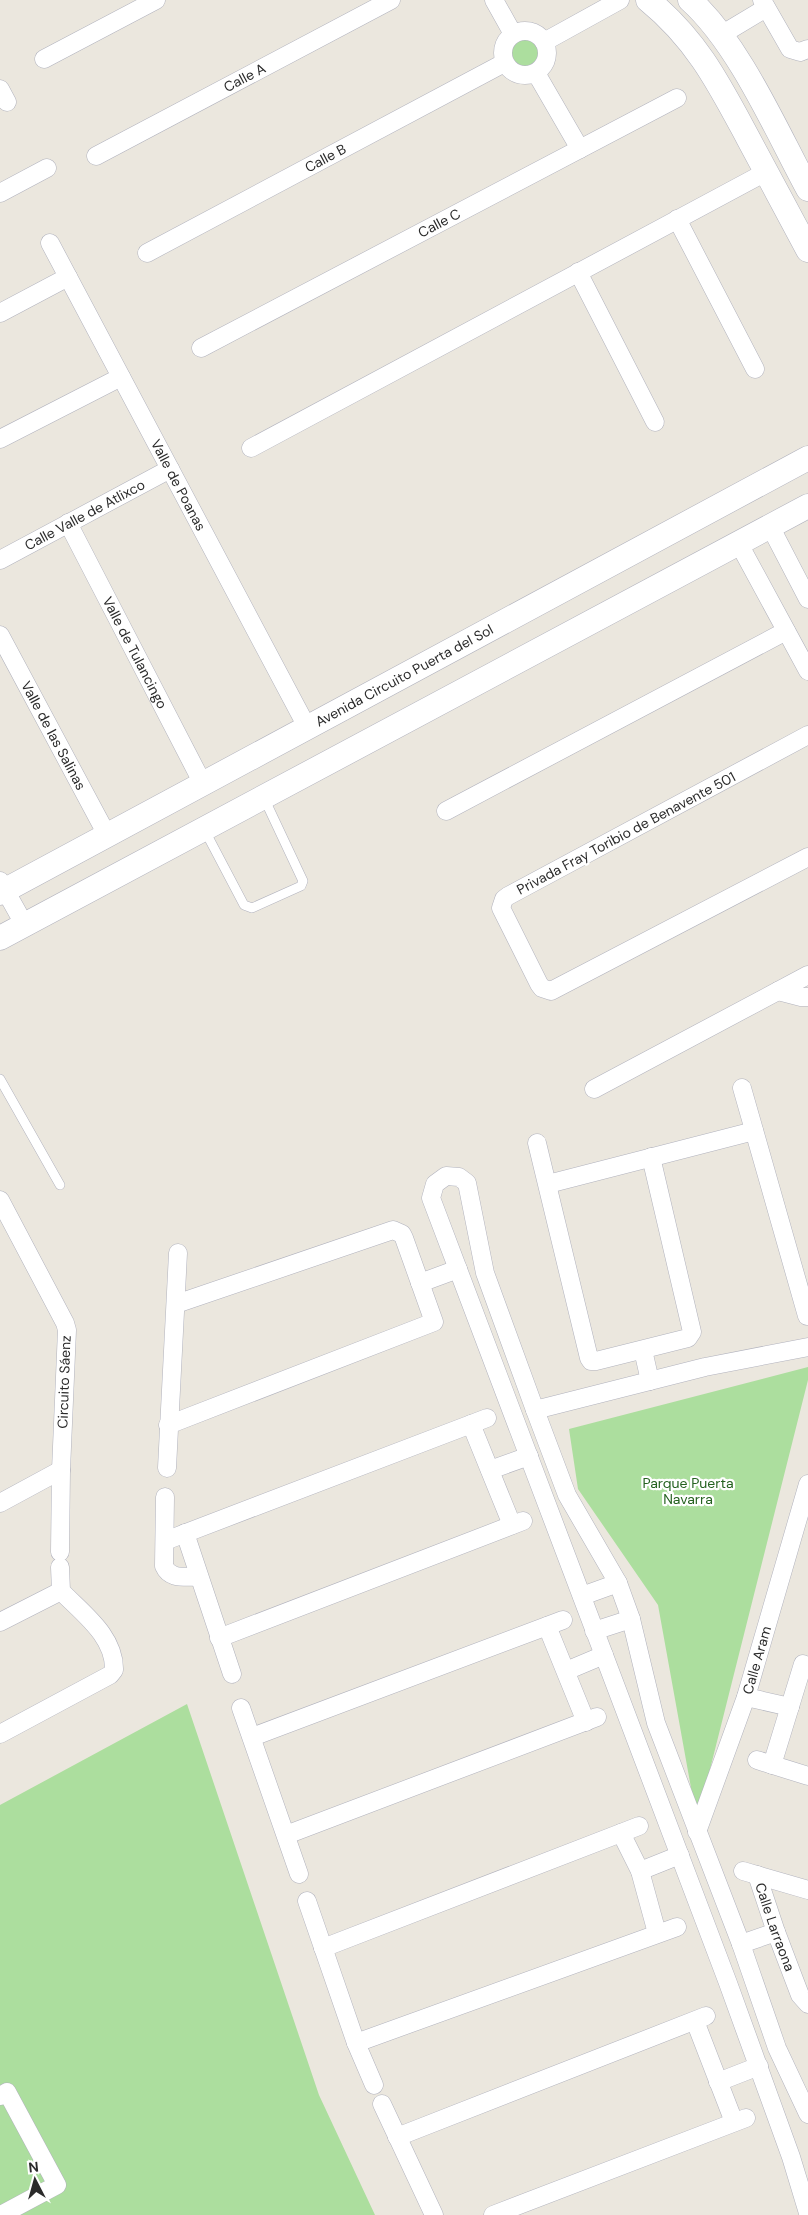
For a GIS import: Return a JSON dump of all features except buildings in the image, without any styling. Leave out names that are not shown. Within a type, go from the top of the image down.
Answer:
[{"type":"street","points":[[44,59],[156,0]]},
{"type":"street","name":"Calle A","points":[[96,156],[392,0]]},
{"type":"street","points":[[494,0],[514,34]]},
{"type":"street","points":[[544,42],[620,0]]},
{"type":"street","points":[[648,0],[671,18],[699,53],[808,250]]},
{"type":"street","points":[[690,0],[720,35],[748,78],[808,189]]},
{"type":"street","points":[[720,35],[764,4],[790,49],[800,52],[808,49]]},
{"type":"street","points":[[527,31],[540,36],[544,42],[547,55],[545,62],[536,72],[522,75],[508,69],[504,63],[502,56],[504,44],[514,34],[527,31]]},
{"type":"street","name":"Calle B","points":[[147,253],[504,63]]},
{"type":"street","points":[[536,72],[580,149]]},
{"type":"street","name":"Calle C","points":[[201,348],[677,98]]},
{"type":"street","points":[[0,193],[47,168]]},
{"type":"street","points":[[251,448],[766,172]]},
{"type":"street","points":[[677,219],[755,369]]},
{"type":"street","name":"Valle de Poanas","points":[[50,242],[308,727]]},
{"type":"street","points":[[578,272],[655,422]]},
{"type":"street","points":[[0,313],[68,277]]},
{"type":"street","points":[[0,439],[121,377]]},
{"type":"street","name":"Avenida Circuito Puerta del Sol","points":[[2,888],[203,784],[808,458]]},
{"type":"street","name":"Calle Valle de Atlixco","points":[[0,560],[170,469]]},
{"type":"street","points":[[0,938],[808,506]]},
{"type":"street","name":"Valle de Tulancingo","points":[[68,523],[203,784]]},
{"type":"street","points":[[770,526],[808,599]]},
{"type":"street","points":[[738,542],[808,671]]},
{"type":"street","points":[[446,811],[786,631]]},
{"type":"street","name":"Valle de las Salinas","points":[[0,635],[107,835]]},
{"type":"street","name":"Privada Fray Toribio de Benavente 501","points":[[808,735],[508,896],[504,899],[501,908],[539,984],[542,988],[551,991],[808,857]]},
{"type":"street","points":[[2,888],[24,924]]},
{"type":"street","points":[[594,1089],[808,975]]},
{"type":"street","points":[[778,991],[808,997]]},
{"type":"street","points":[[742,1088],[808,1316]]},
{"type":"street","points":[[548,1184],[754,1131]]},
{"type":"street","points":[[538,1143],[589,1358],[591,1361],[596,1362],[688,1338],[692,1332],[651,1157]]},
{"type":"street","points":[[808,2114],[777,2048],[742,1944],[656,1723],[631,1619],[618,1583],[567,1495],[535,1410],[485,1273],[467,1182],[459,1177],[446,1176],[435,1184],[431,1198],[759,2066],[791,2157],[808,2213]]},
{"type":"street","name":"Circuito Sáenz","points":[[0,1200],[67,1330],[61,1470],[61,1591]]},
{"type":"street","points":[[168,1425],[434,1322],[404,1238],[402,1234],[393,1230],[176,1304]]},
{"type":"street","points":[[167,1468],[178,1253]]},
{"type":"street","points":[[420,1283],[458,1268]]},
{"type":"street","points":[[535,1410],[705,1367],[808,1347]]},
{"type":"street","points":[[643,1350],[650,1380]]},
{"type":"street","points":[[165,1541],[479,1421],[490,1470],[518,1523],[218,1638]]},
{"type":"street","points":[[490,1470],[529,1456]]},
{"type":"street","points":[[0,1503],[61,1470]]},
{"type":"street","name":"Calle Aram","points":[[697,1832],[746,1696],[807,1491]]},
{"type":"street","points":[[165,1497],[164,1566],[167,1573],[172,1576],[199,1576]]},
{"type":"street","points":[[185,1533],[218,1638],[232,1674]]},
{"type":"street","points":[[582,1596],[618,1583]]},
{"type":"street","points":[[0,1622],[61,1591],[108,1640],[113,1652],[114,1670],[110,1675],[0,1734]]},
{"type":"street","points":[[594,1631],[631,1619]]},
{"type":"street","points":[[252,1737],[555,1623],[566,1671],[592,1720],[286,1835]]},
{"type":"street","points":[[566,1671],[604,1655]]},
{"type":"street","points":[[799,1663],[790,1708],[764,1762],[808,1776]]},
{"type":"street","points":[[746,1696],[790,1708]]},
{"type":"street","points":[[241,1708],[299,1874]]},
{"type":"street","points":[[323,1948],[639,1826]]},
{"type":"street","points":[[621,1833],[640,1871],[657,1933]]},
{"type":"street","points":[[640,1871],[680,1856]]},
{"type":"street","name":"Calle Larraona","points":[[808,1890],[750,1872],[800,1995],[808,2004]]},
{"type":"street","points":[[307,1901],[356,2043],[374,2085]]},
{"type":"street","points":[[356,2043],[677,1926]]},
{"type":"street","points":[[742,1944],[776,1932]]},
{"type":"street","points":[[397,2136],[700,2019],[718,2082],[740,2120],[493,2215]]},
{"type":"street","points":[[718,2082],[759,2066]]},
{"type":"street","points":[[0,2096],[7,2092],[57,2185],[1,2215]]},
{"type":"street","points":[[382,2104],[434,2215]]},
{"type":"lane","points":[[204,829],[244,905],[248,908],[252,908],[301,886],[304,881],[263,798]]},
{"type":"lane","points":[[0,1079],[60,1185]]},
{"type":"green space","points":[[525,39],[535,43],[539,53],[535,63],[525,67],[515,63],[511,53],[515,43]]},
{"type":"green space","name":"Parque Puerta Navarra","points":[[808,1367],[808,1380],[697,1821],[658,1605],[578,1489],[569,1429]]},
{"type":"green space","points":[[187,1704],[319,2095],[375,2215],[0,2215],[0,1805]]}]
